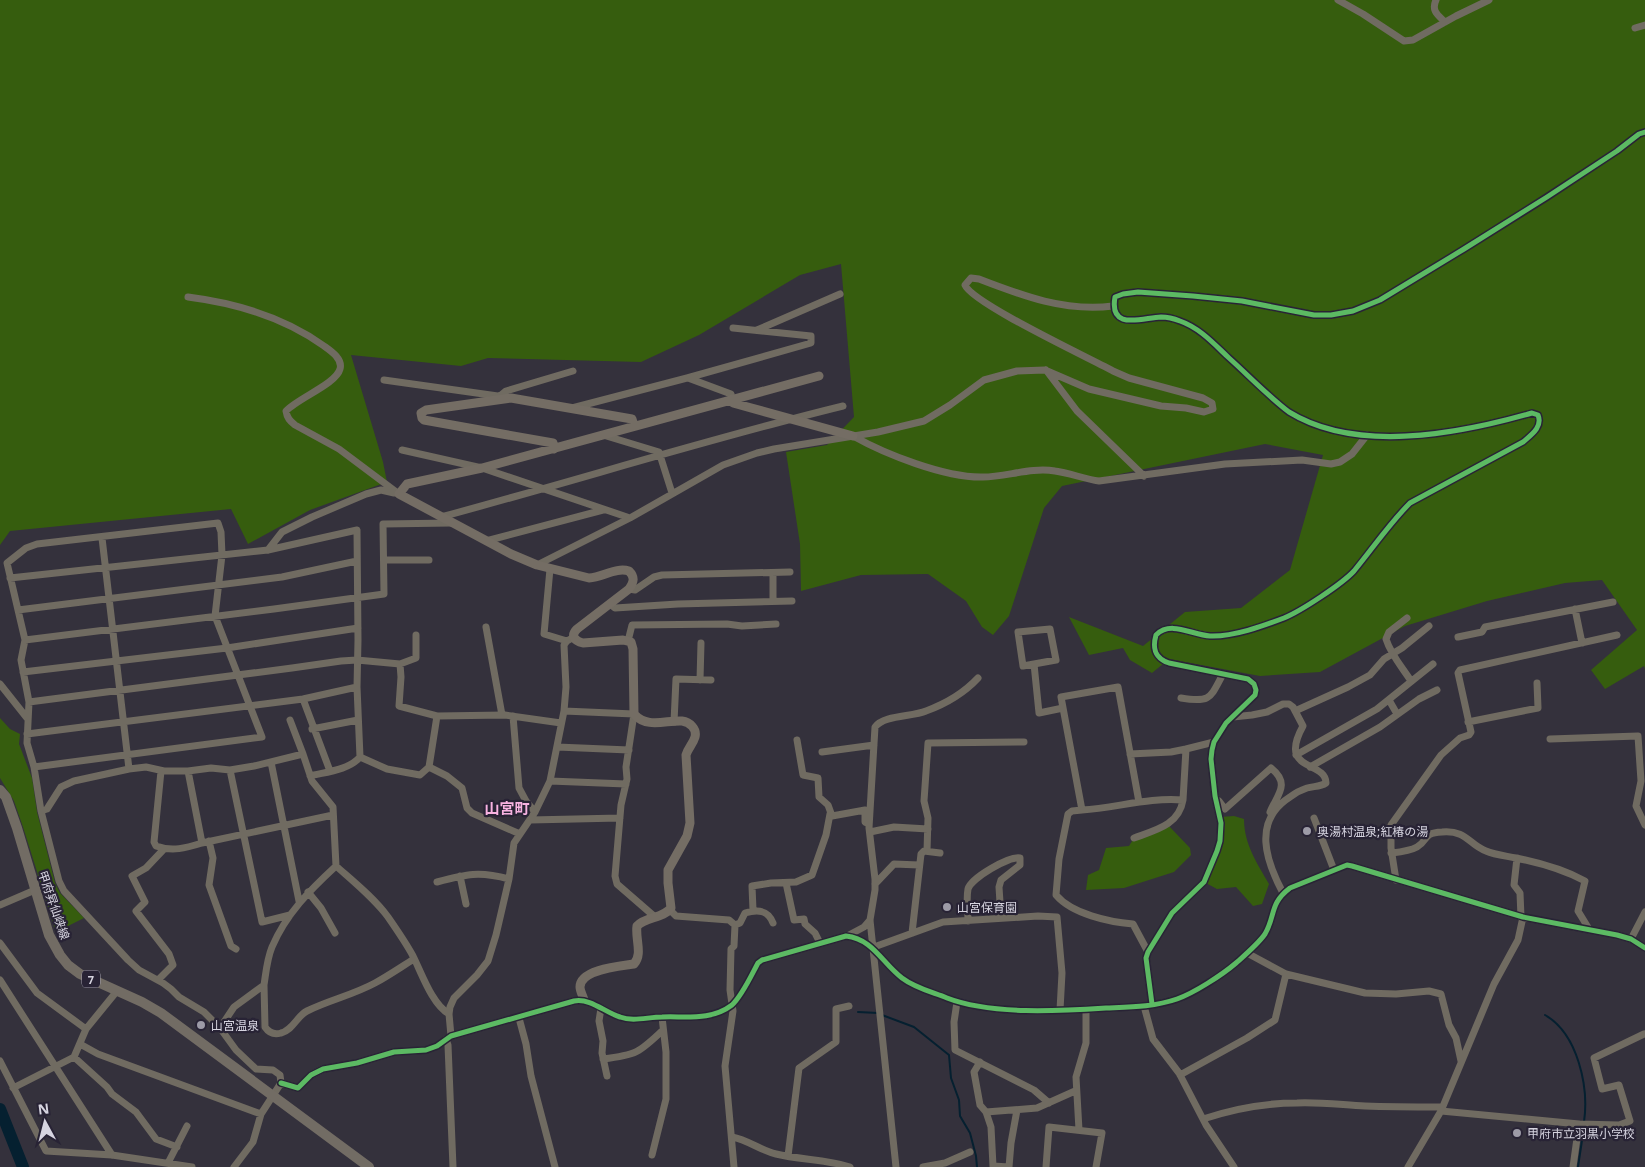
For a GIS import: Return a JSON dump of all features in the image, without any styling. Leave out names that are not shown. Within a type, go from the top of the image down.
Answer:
[{"type":"main road","name":"甲府昇仙峡線","points":[[0,790],[6,797],[14,819],[49,936],[68,965],[80,974],[142,1002],[160,1013],[274,1095],[362,1165]]},
{"type":"street","points":[[1338,0],[1404,41],[1413,40],[1489,0]]},
{"type":"street","points":[[1436,0],[1433,6],[1434,12],[1445,22]]},
{"type":"street","points":[[1635,28],[1645,25]]},
{"type":"street","points":[[1152,1004],[1146,958],[1148,952],[1172,913],[1204,882],[1220,841],[1221,823],[1215,796],[1211,758],[1214,742],[1218,733],[1255,695],[1256,690],[1254,684],[1248,679],[1161,660],[1156,653],[1156,635],[1164,629],[1170,628],[1199,634],[1227,635],[1285,618],[1309,605],[1352,572],[1395,518],[1410,503],[1523,442],[1538,427],[1540,420],[1538,415],[1532,413],[1453,432],[1407,436],[1367,436],[1322,428],[1301,420],[1289,412],[1200,331],[1180,321],[1164,317],[1126,321],[1115,313],[1113,306],[1115,297],[1138,292],[1242,301],[1314,315],[1331,315],[1353,311],[1380,300],[1464,249],[1546,198],[1617,151],[1639,134],[1645,132]]},
{"type":"street","points":[[537,565],[630,518],[723,465],[757,453],[924,421],[950,406],[984,380],[1017,371],[1045,370],[1089,390],[1161,406],[1204,412],[1213,409],[1212,404],[1202,398],[1129,378],[1113,371],[989,306],[967,290],[965,285],[971,278],[979,279],[1041,301],[1069,307],[1113,306]]},
{"type":"street","points":[[754,331],[840,294]]},
{"type":"street","points":[[188,297],[228,304],[265,316],[306,332],[333,352],[340,362],[341,368],[338,374],[329,382],[291,405],[286,411],[287,416],[295,425],[339,448],[399,494],[511,554],[537,565],[589,578],[624,570],[632,575],[634,579],[629,589],[577,629],[564,645],[566,687],[564,711],[550,781],[535,812],[514,844],[509,879],[488,961],[454,998],[449,1014],[448,1046],[452,1167]]},
{"type":"street","points":[[569,408],[687,378],[811,343],[811,336],[733,328]]},
{"type":"street","points":[[1045,370],[1078,411],[1144,476]]},
{"type":"street","points":[[500,396],[506,391],[573,371]]},
{"type":"street","points":[[399,494],[407,484],[482,468],[732,398],[819,376]]},
{"type":"street","points":[[687,378],[731,394],[733,403],[853,436],[876,449],[953,475],[982,477],[1054,471],[1099,481],[1225,464],[1302,460],[1331,464],[1340,462],[1352,454],[1367,436]]},
{"type":"street","points":[[384,380],[500,396],[569,408],[632,420],[634,426]]},
{"type":"street","points":[[511,398],[426,410],[423,411],[421,416],[424,420],[553,443],[554,449]]},
{"type":"street","points":[[440,517],[543,490],[790,419],[843,406]]},
{"type":"street","points":[[603,435],[659,452],[672,493]]},
{"type":"street","points":[[402,450],[482,468],[630,518]]},
{"type":"street","points":[[268,550],[282,532],[312,517],[366,494],[381,490],[399,494]]},
{"type":"street","points":[[486,541],[603,510]]},
{"type":"street","points":[[34,767],[262,737],[215,616],[217,585],[222,555],[221,532],[218,523],[102,538],[37,544],[26,548],[7,564],[25,640],[21,660],[28,702],[27,743],[34,767],[41,811],[59,881],[64,891],[139,970],[158,980],[179,997],[204,1012],[220,1028],[236,1050],[256,1069],[274,1070],[280,1075],[281,1083],[261,1114],[253,1142],[234,1167]]},
{"type":"street","points":[[25,640],[384,594],[383,524],[451,523]]},
{"type":"street","points":[[10,578],[268,550],[357,530],[357,688],[360,757],[355,762],[310,776]]},
{"type":"street","points":[[102,538],[129,769]]},
{"type":"street","points":[[384,560],[429,560]]},
{"type":"street","points":[[18,610],[282,577],[357,561]]},
{"type":"street","points":[[550,569],[544,634],[583,643],[628,641],[633,645],[634,714],[626,767],[626,784],[620,818],[615,872],[617,884],[655,917]]},
{"type":"street","points":[[629,589],[635,590],[654,577],[662,575],[790,572]]},
{"type":"street","points":[[773,573],[773,601]]},
{"type":"street","points":[[610,604],[615,608],[678,604],[792,601]]},
{"type":"street","points":[[1458,637],[1482,632],[1485,627],[1614,602]]},
{"type":"street","points":[[1575,609],[1582,643]]},
{"type":"street","points":[[1407,618],[1389,632],[1386,639],[1392,654],[1412,681]]},
{"type":"street","points":[[628,641],[632,625],[718,624],[742,626],[776,624]]},
{"type":"street","points":[[1295,711],[1370,675],[1384,659],[1429,626]]},
{"type":"street","points":[[486,627],[502,715]]},
{"type":"street","points":[[24,672],[227,648],[358,628]]},
{"type":"street","points":[[1050,629],[1056,660],[1034,664],[1023,666],[1018,632],[1050,629]]},
{"type":"street","points":[[28,702],[238,676],[341,660],[400,664],[416,658],[416,635]]},
{"type":"street","points":[[1396,880],[1391,853],[1391,825],[1441,756],[1460,738],[1469,736],[1471,732],[1458,673],[1460,670],[1617,635]]},
{"type":"street","points":[[700,680],[701,643]]},
{"type":"street","points":[[400,664],[399,706],[437,716],[502,715],[561,723]]},
{"type":"street","points":[[1034,664],[1039,713],[1063,708]]},
{"type":"street","points":[[1296,755],[1377,709],[1433,664]]},
{"type":"street","points":[[1181,698],[1197,701],[1207,698],[1212,695],[1223,674]]},
{"type":"street","points":[[896,1167],[870,920],[875,884],[870,828],[875,727],[878,722],[883,720],[913,716],[926,712],[953,698],[978,678]]},
{"type":"street","points":[[674,722],[676,679],[711,680]]},
{"type":"street","points":[[1468,722],[1538,708],[1537,682]]},
{"type":"street","points":[[0,684],[27,718]]},
{"type":"street","points":[[1082,810],[1061,697],[1118,687],[1139,802]]},
{"type":"street","points":[[27,734],[302,699],[357,688]]},
{"type":"street","points":[[1310,767],[1380,727],[1419,698],[1437,690]]},
{"type":"street","points":[[302,699],[312,729],[330,771]]},
{"type":"street","points":[[1389,700],[1397,714]]},
{"type":"street","points":[[1233,717],[1267,712],[1283,704],[1289,704],[1293,707],[1303,726],[1296,755],[1302,763],[1324,776],[1326,783],[1307,788],[1289,797],[1277,807],[1265,829]]},
{"type":"street","points":[[564,711],[634,714],[642,721],[648,722],[682,721],[691,724],[695,733],[695,737],[686,755],[690,806],[689,830],[668,870],[672,906],[670,910],[639,923],[637,926],[638,960],[634,964],[608,968],[588,976],[582,981],[580,987],[584,1000]]},
{"type":"street","points":[[360,757],[387,769],[420,775],[429,767],[437,716]]},
{"type":"street","points":[[513,716],[520,794],[535,812]]},
{"type":"street","points":[[290,720],[312,781],[333,807],[336,866],[372,898],[388,916],[434,998],[443,1011],[449,1014]]},
{"type":"street","points":[[312,729],[358,720]]},
{"type":"street","points":[[1550,739],[1638,736],[1641,781],[1636,806],[1645,825]]},
{"type":"street","points":[[753,910],[752,886],[796,882],[812,875],[826,835],[830,814],[828,805],[819,797],[818,778],[803,775],[797,740]]},
{"type":"street","points":[[927,851],[928,811],[924,801],[928,743],[1024,742]]},
{"type":"street","points":[[1130,754],[1171,752],[1214,742]]},
{"type":"street","points":[[822,752],[874,745]]},
{"type":"street","points":[[557,747],[629,750]]},
{"type":"street","points":[[1134,838],[1168,825],[1182,809],[1186,749]]},
{"type":"street","points":[[41,811],[47,809],[56,793],[67,784],[129,769],[146,767],[161,771],[188,771],[212,768],[230,770],[303,754]]},
{"type":"street","points":[[271,762],[299,901]]},
{"type":"street","points":[[429,767],[446,776],[462,788],[467,808],[472,813],[520,834]]},
{"type":"street","points":[[1215,796],[1225,809],[1271,768],[1279,776],[1282,791],[1274,801],[1265,822],[1265,829],[1269,864],[1283,893]]},
{"type":"street","points":[[230,770],[262,922],[290,916]]},
{"type":"street","points":[[161,771],[154,842],[156,846],[164,849],[182,849],[206,842],[333,815]]},
{"type":"street","points":[[188,771],[206,842],[213,858],[209,885],[231,946],[236,949]]},
{"type":"street","points":[[550,781],[626,784]]},
{"type":"street","points":[[1148,952],[1133,924],[1117,923],[1080,912],[1061,901],[1056,895],[1059,859],[1068,814],[1072,811],[1106,808],[1168,798],[1183,800]]},
{"type":"street","points":[[830,814],[835,817],[865,810],[866,822],[870,828]]},
{"type":"street","points":[[530,820],[620,818]]},
{"type":"street","points":[[1314,818],[1334,870]]},
{"type":"street","points":[[870,828],[928,829]]},
{"type":"street","points":[[1391,853],[1416,848],[1423,843],[1425,837],[1432,833],[1456,832],[1486,851],[1546,864],[1570,873],[1585,881],[1578,911],[1589,930]]},
{"type":"street","points":[[158,980],[173,965],[169,954],[136,911],[145,902],[132,876],[146,868],[164,849]]},
{"type":"street","points":[[912,933],[918,866],[921,854],[924,851],[940,852]]},
{"type":"street","points":[[968,921],[968,889],[971,884],[990,869],[1018,857],[1020,858],[1020,865],[1001,880],[999,887],[1001,918]]},
{"type":"street","points":[[1408,1167],[1442,1109],[1494,984],[1518,940],[1522,917],[1520,893],[1514,885],[1517,858]]},
{"type":"street","points":[[875,884],[894,864],[918,866]]},
{"type":"street","points":[[846,936],[856,937],[869,944],[888,966],[911,984],[957,1002],[1005,1009],[1060,1010],[1144,1006],[1189,994],[1234,965],[1264,934],[1276,901],[1283,893],[1290,888],[1347,865],[1522,917],[1617,935],[1645,948]]},
{"type":"street","points":[[336,866],[299,901],[272,946],[268,958],[264,985],[265,1027],[267,1032],[274,1034],[282,1033],[290,1028],[306,1011],[375,983],[392,971],[414,960]]},
{"type":"street","points":[[437,882],[460,876],[484,874],[509,879]]},
{"type":"street","points":[[460,876],[466,904]]},
{"type":"street","points":[[786,883],[794,920],[804,919],[820,943]]},
{"type":"street","points":[[0,905],[34,890]]},
{"type":"street","points":[[308,892],[321,908],[335,934]]},
{"type":"street","points":[[670,910],[676,916],[729,920],[735,925]]},
{"type":"street","points":[[735,925],[740,923],[745,913],[753,910],[762,910],[769,914],[773,923]]},
{"type":"street","points":[[1631,940],[1645,912]]},
{"type":"street","points":[[874,949],[943,922],[1038,916],[1057,917],[1062,973],[1060,1010]]},
{"type":"street","points":[[281,1083],[298,1088],[311,1075],[323,1069],[357,1063],[394,1052],[426,1050],[437,1046],[448,1038],[574,1001],[584,1000],[620,1018],[628,1019],[689,1018],[710,1015],[732,1004],[758,963],[762,960],[846,936],[864,927],[870,920]]},
{"type":"street","points":[[734,1167],[724,1066],[733,1011],[730,990],[735,925]]},
{"type":"street","points":[[0,944],[3,953],[37,993],[86,1029]]},
{"type":"street","points":[[1247,953],[1286,974],[1365,993],[1396,994],[1429,991],[1441,994],[1449,1025],[1456,1038],[1461,1061]]},
{"type":"street","points":[[1180,1075],[1247,1038],[1274,1020],[1286,974]]},
{"type":"street","points":[[0,980],[112,1155]]},
{"type":"street","points":[[220,1028],[234,1007],[264,985]]},
{"type":"street","points":[[14,1088],[74,1057],[86,1029],[117,991]]},
{"type":"street","points":[[957,1002],[954,1022],[955,1050],[1034,1090],[1049,1103]]},
{"type":"street","points":[[788,1156],[799,1068],[836,1042],[836,1009],[849,1006]]},
{"type":"street","points":[[1144,1006],[1153,1039],[1180,1075],[1203,1119],[1234,1167]]},
{"type":"street","points":[[602,1008],[599,1021],[603,1041],[603,1060],[607,1076]]},
{"type":"street","points":[[1079,1130],[1075,1091],[1076,1077],[1086,1043],[1086,1009]]},
{"type":"street","points":[[652,1155],[666,1099],[666,1052],[662,1017]]},
{"type":"street","points":[[519,1018],[526,1044],[531,1076],[555,1167]]},
{"type":"street","points":[[603,1060],[630,1056],[644,1048],[663,1030]]},
{"type":"street","points":[[1203,1119],[1221,1113],[1269,1104],[1297,1102],[1442,1109],[1579,1124],[1618,1126],[1630,1121],[1618,1085],[1602,1089],[1594,1058],[1644,1034]]},
{"type":"street","points":[[80,1044],[98,1054],[261,1114]]},
{"type":"street","points":[[74,1057],[108,1087],[112,1094],[136,1112],[156,1138],[177,1147]]},
{"type":"street","points":[[0,1061],[46,1151],[112,1155],[192,1167]]},
{"type":"street","points":[[980,1062],[974,1072],[980,1105],[986,1112],[992,1127],[993,1166],[1009,1167],[1017,1110]]},
{"type":"street","points":[[986,1112],[1037,1108],[1075,1091]]},
{"type":"street","points":[[1573,1167],[1579,1124]]},
{"type":"street","points":[[168,1163],[187,1126]]},
{"type":"street","points":[[1046,1167],[1049,1127],[1102,1133],[1096,1167]]},
{"type":"street","points":[[732,1137],[742,1139],[773,1154],[824,1161],[850,1167]]},
{"type":"street","points":[[923,1167],[945,1163],[970,1152]]},
{"type":"street","points":[[1225,1167],[1228,1158]]},
{"type":"green space","points":[[0,0],[1645,0],[1645,669],[1644,666],[1605,689],[1591,670],[1637,630],[1602,580],[1565,583],[1487,601],[1405,626],[1320,672],[1260,676],[1169,659],[1152,673],[1130,660],[1123,648],[1089,655],[1069,617],[1143,646],[1185,612],[1241,608],[1290,570],[1323,455],[1265,444],[1062,486],[1044,508],[1009,616],[993,635],[982,627],[966,601],[928,574],[861,575],[801,591],[800,544],[786,452],[827,445],[854,417],[841,264],[800,275],[699,335],[641,362],[488,358],[461,366],[351,355],[383,462],[387,482],[310,510],[248,544],[231,509],[10,531],[0,545]]},
{"type":"green space","points":[[0,718],[10,729],[20,734],[19,744],[32,778],[37,812],[55,883],[60,893],[84,918],[56,932],[14,801],[0,778]]},
{"type":"green space","points":[[1234,816],[1244,819],[1249,845],[1269,884],[1262,904],[1253,906],[1236,887],[1217,889],[1204,882],[1220,841],[1220,817]]},
{"type":"green space","points":[[1168,825],[1190,848],[1191,855],[1174,872],[1124,888],[1086,890],[1088,875],[1099,870],[1106,848],[1129,846],[1134,838]]},
{"type":"waterway","points":[[858,1012],[878,1013]]},
{"type":"waterway","points":[[882,1015],[914,1027],[949,1055],[951,1078],[959,1100],[960,1116],[970,1133],[977,1167]]},
{"type":"waterway","points":[[1545,1015],[1566,1035],[1579,1063],[1585,1093],[1584,1122]]},
{"type":"waterway","points":[[0,1109],[23,1167]]},
{"type":"waterway","points":[[1578,1167],[1584,1127]]},
{"type":"cycle path","points":[[1152,1004],[1146,958],[1148,952],[1172,913],[1204,882],[1220,841],[1221,823],[1215,796],[1211,759],[1214,742],[1226,723],[1255,695],[1256,690],[1254,684],[1248,679],[1164,661],[1158,656],[1155,649],[1156,635],[1162,631],[1175,628],[1210,636],[1228,635],[1267,624],[1300,610],[1331,590],[1354,571],[1410,503],[1523,442],[1538,427],[1539,419],[1538,415],[1532,413],[1473,428],[1409,436],[1345,433],[1316,425],[1281,406],[1212,342],[1194,328],[1178,320],[1166,317],[1136,320],[1122,319],[1117,315],[1114,308],[1115,297],[1138,292],[1242,301],[1314,315],[1331,315],[1353,311],[1380,300],[1464,249],[1547,197],[1617,151],[1639,134],[1645,132]]},
{"type":"cycle path","points":[[281,1083],[298,1088],[311,1075],[323,1069],[357,1063],[394,1052],[426,1050],[437,1046],[451,1036],[574,1001],[586,1002],[614,1015],[630,1019],[707,1016],[724,1010],[736,1001],[758,963],[762,960],[846,936],[863,942],[877,952],[895,972],[912,984],[965,1003],[1004,1009],[1047,1011],[1159,1004],[1191,993],[1216,978],[1240,960],[1265,934],[1279,899],[1290,888],[1347,865],[1523,917],[1617,935],[1631,939],[1645,948]]},
{"type":"place","name":"奥湯村温泉;紅椿の湯","points":[[1307,831]]},
{"type":"place","name":"山宮保育園","points":[[947,907]]},
{"type":"place","name":"山宮温泉","points":[[201,1025]]},
{"type":"place","name":"甲府市立羽黒小学校","points":[[1517,1133]]},
{"type":"district","name":"山宮町","points":[[507,808]]}]
